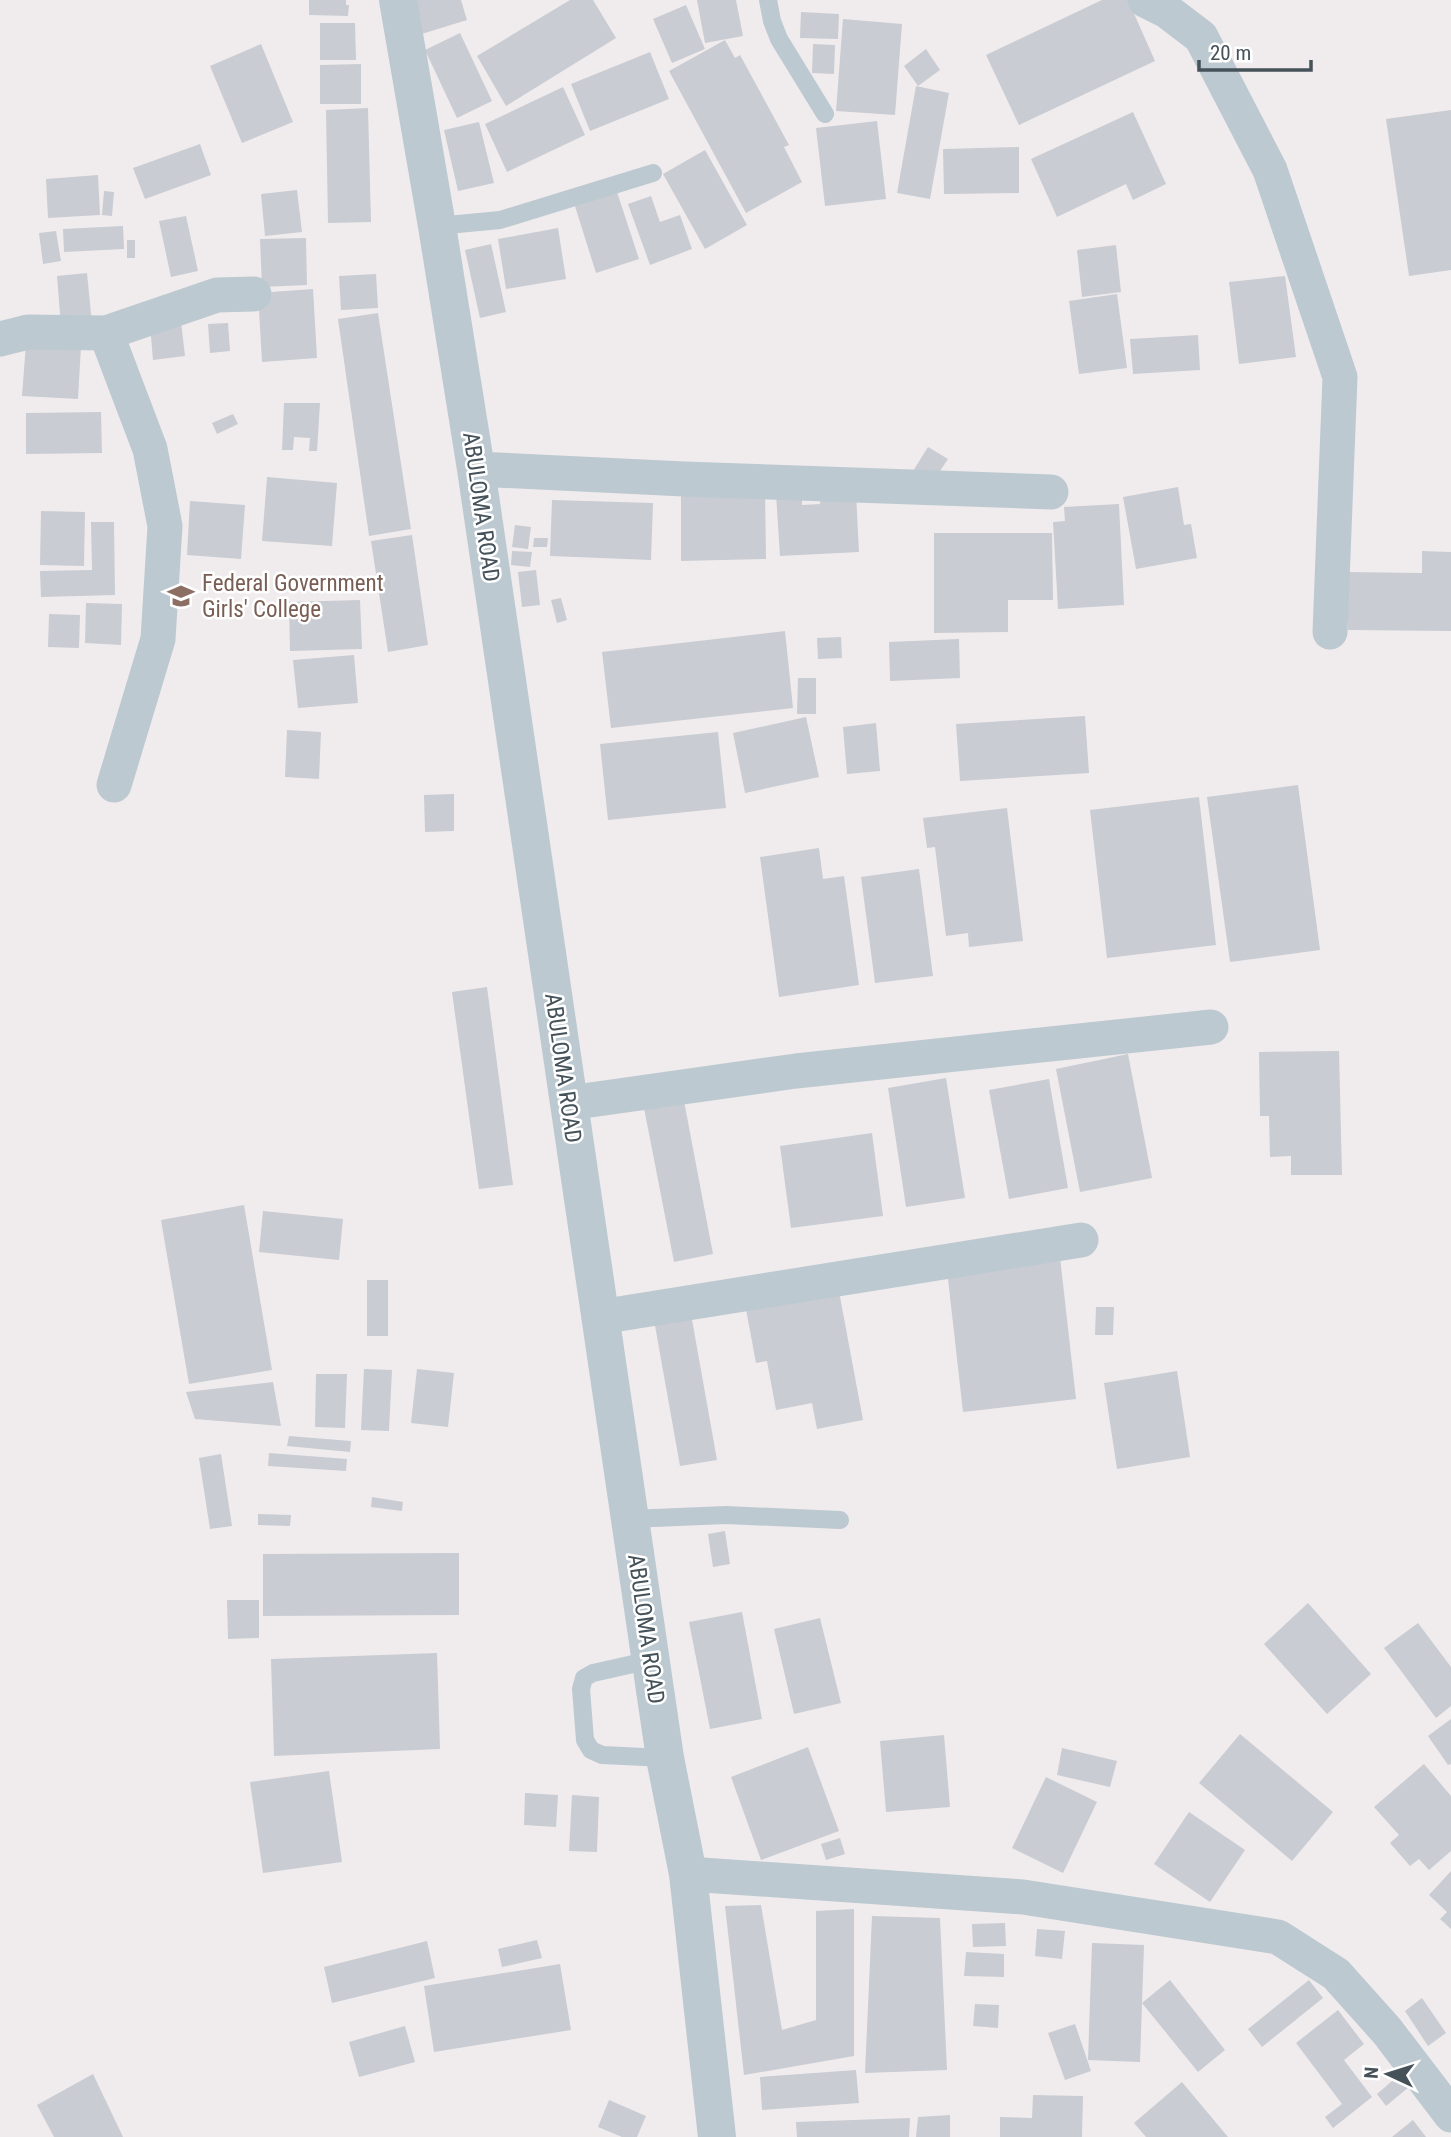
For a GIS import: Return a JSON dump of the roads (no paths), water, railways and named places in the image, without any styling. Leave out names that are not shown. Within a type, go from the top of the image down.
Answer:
[{"type":"street","name":"ABULOMA ROAD","points":[[398,0],[476,469],[651,1660],[688,1874],[717,2137]]},
{"type":"street","points":[[1144,0],[1167,10],[1201,37],[1270,170],[1340,377],[1330,632]]},
{"type":"street","points":[[0,339],[27,332],[106,333],[217,295],[254,294]]},
{"type":"street","points":[[106,333],[150,449],[164,526],[158,639],[114,785]]},
{"type":"street","points":[[476,469],[1051,492]]},
{"type":"street","points":[[569,1103],[796,1071],[1211,1027]]},
{"type":"street","points":[[600,1317],[1081,1240]]},
{"type":"street","points":[[688,1874],[1023,1897],[1278,1937],[1336,1974],[1387,2031],[1451,2115]]},
{"type":"lane","points":[[768,0],[779,39],[825,114]]},
{"type":"lane","points":[[437,226],[500,220],[653,173]]},
{"type":"lane","points":[[630,1519],[726,1515],[840,1520]]},
{"type":"lane","points":[[651,1660],[593,1673],[584,1678],[582,1689],[585,1740],[591,1750],[601,1755],[666,1758]]},
{"type":"place","name":"Federal Government Girls' College","points":[[181,596]]}]
